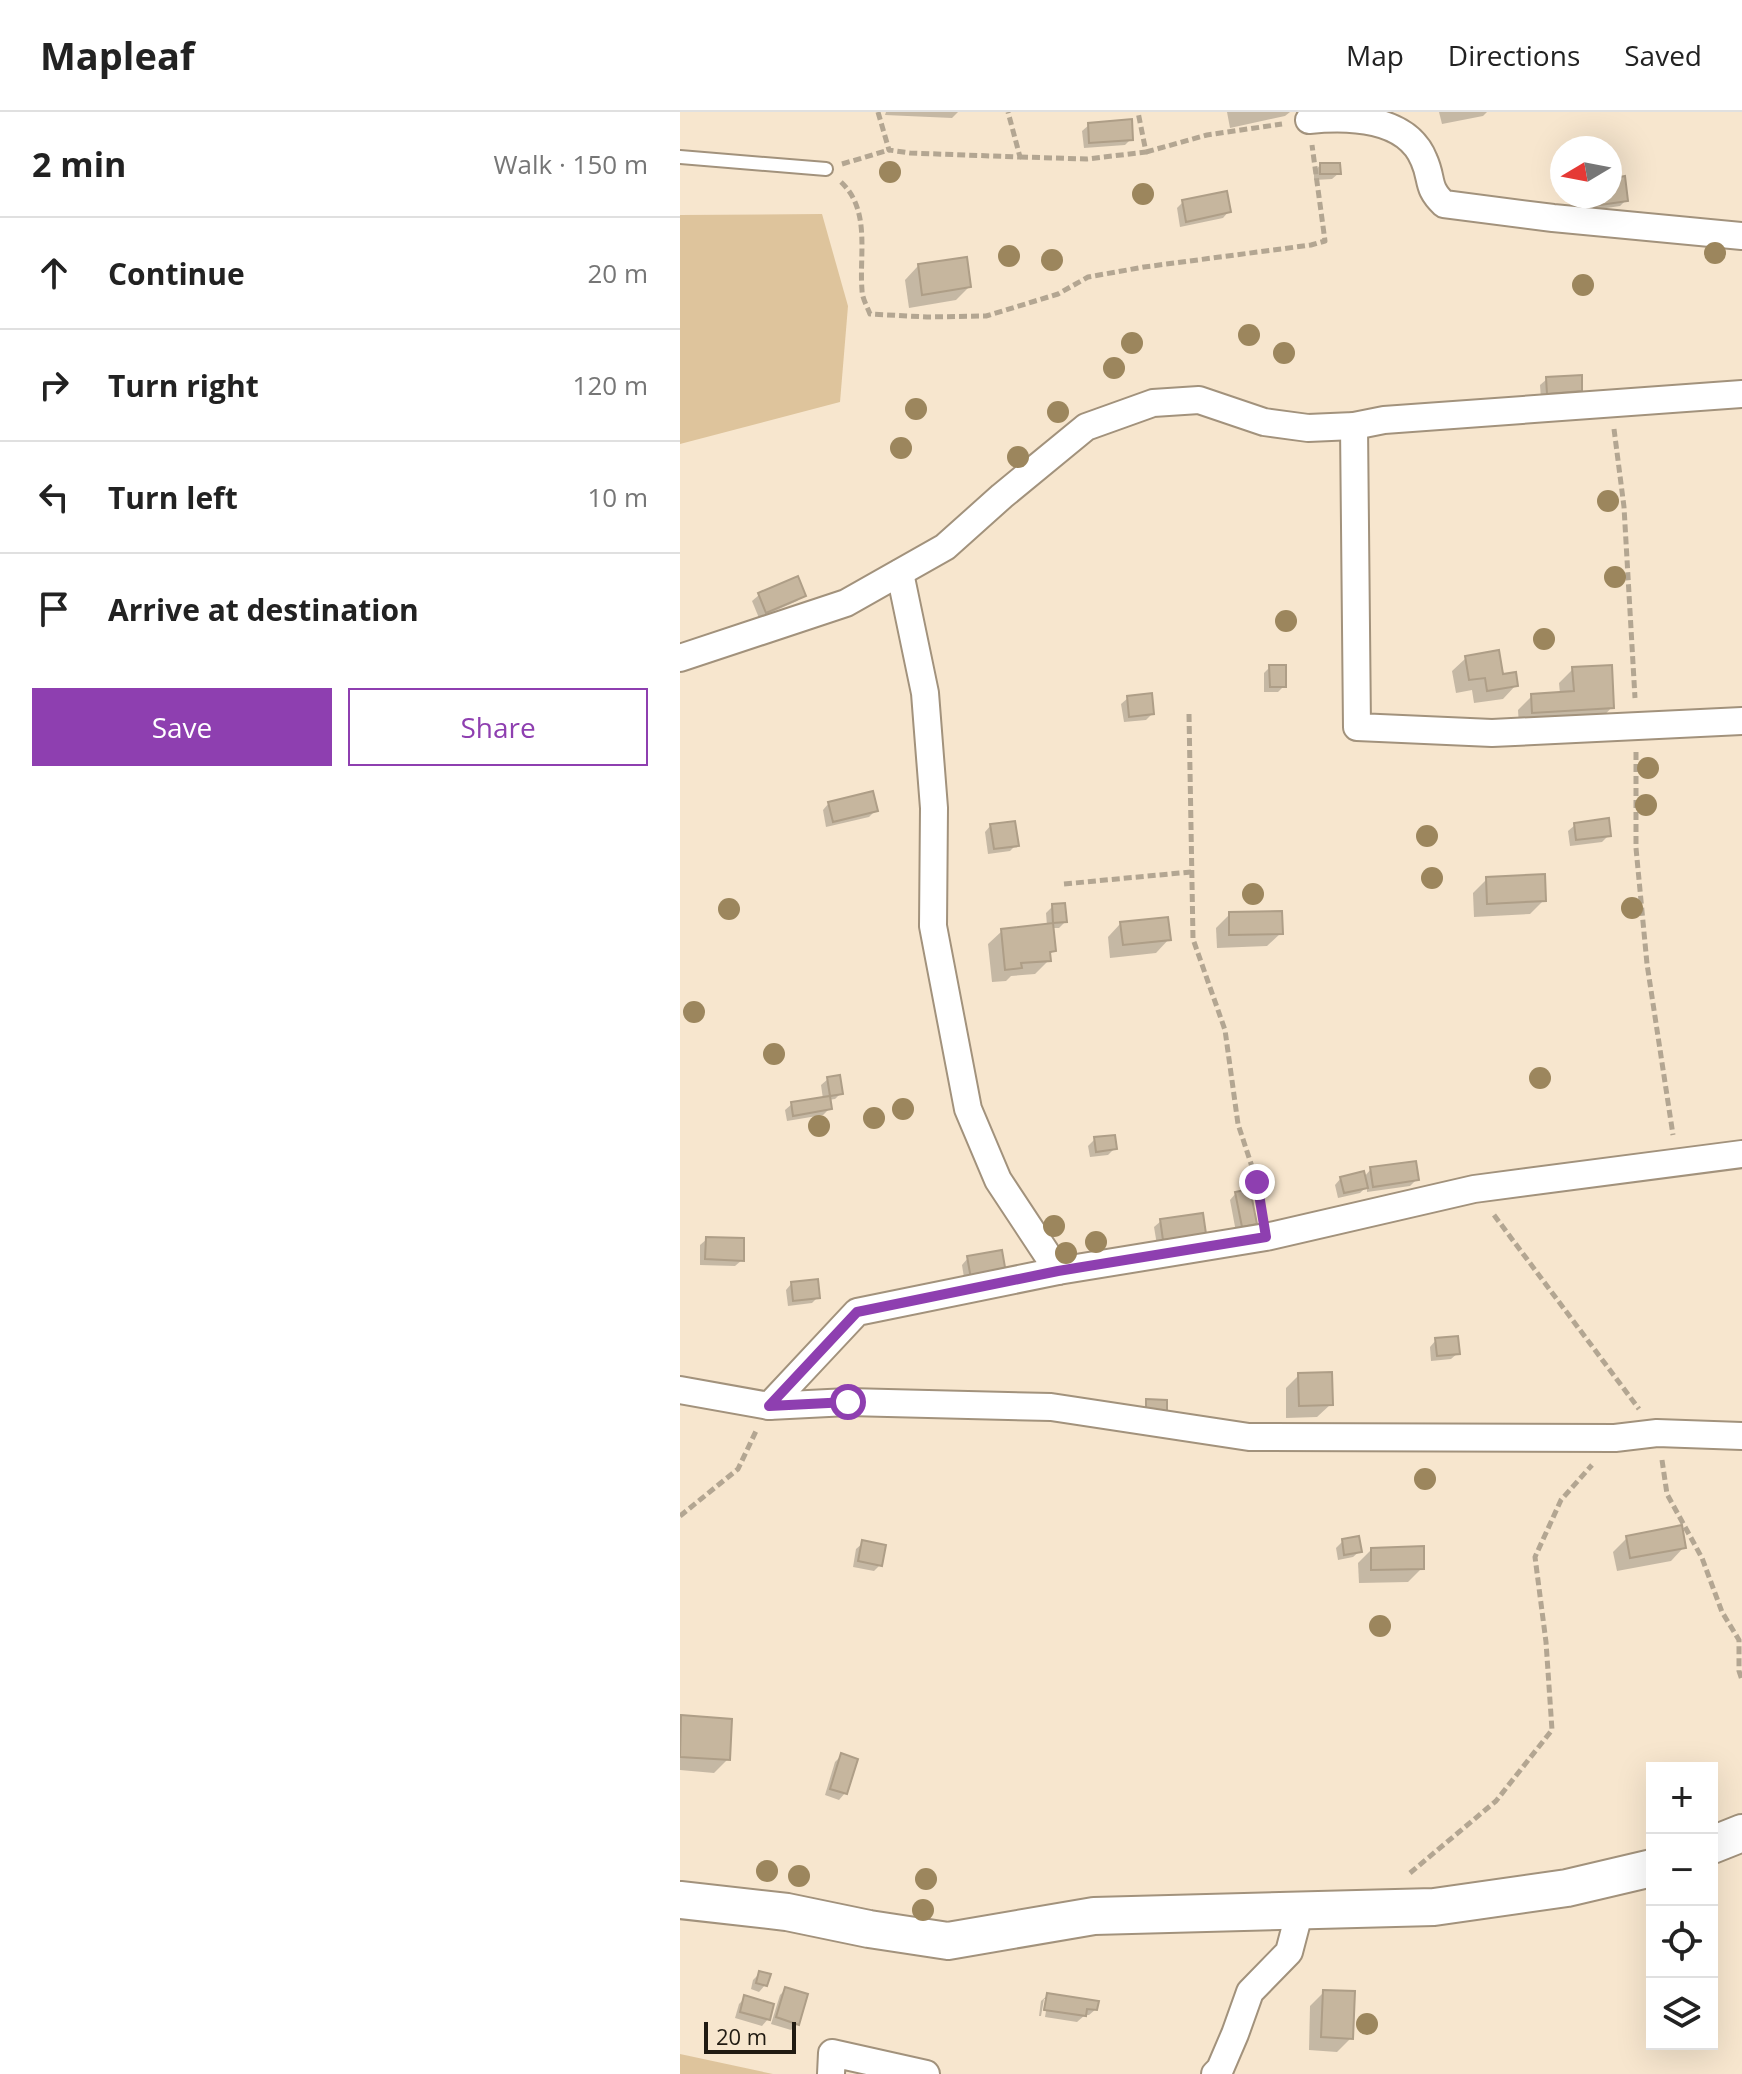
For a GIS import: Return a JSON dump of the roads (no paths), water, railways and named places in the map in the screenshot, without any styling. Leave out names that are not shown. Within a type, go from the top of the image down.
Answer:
[{"type":"street","points":[[1309,120],[1357,118],[1386,126],[1406,136],[1418,147],[1433,193],[1444,204],[1742,236]]},
{"type":"street","points":[[680,658],[846,603],[945,547],[1086,427],[1153,403],[1199,400],[1264,422],[1308,428],[1742,394]]},
{"type":"street","points":[[1354,426],[1357,727],[1492,733],[1742,721]]},
{"type":"street","points":[[900,573],[925,693],[934,808],[933,926],[968,1109],[998,1180],[1058,1271]]},
{"type":"street","points":[[769,1406],[857,1312],[1058,1271],[1266,1237],[1474,1189],[1742,1154]]},
{"type":"street","points":[[680,1390],[769,1406],[848,1402],[1051,1407],[1249,1437],[1615,1438],[1657,1433],[1742,1436]]},
{"type":"street","points":[[1718,1843],[1742,1833]]},
{"type":"street","points":[[680,1900],[787,1912],[948,1941],[1094,1916],[1434,1907],[1567,1888],[1646,1869]]},
{"type":"street","points":[[1215,2074],[1220,2069],[1250,1992],[1289,1952],[1300,1910]]},
{"type":"street","points":[[831,2074],[832,2053],[926,2074]]},
{"type":"lane","points":[[680,157],[826,169]]}]
